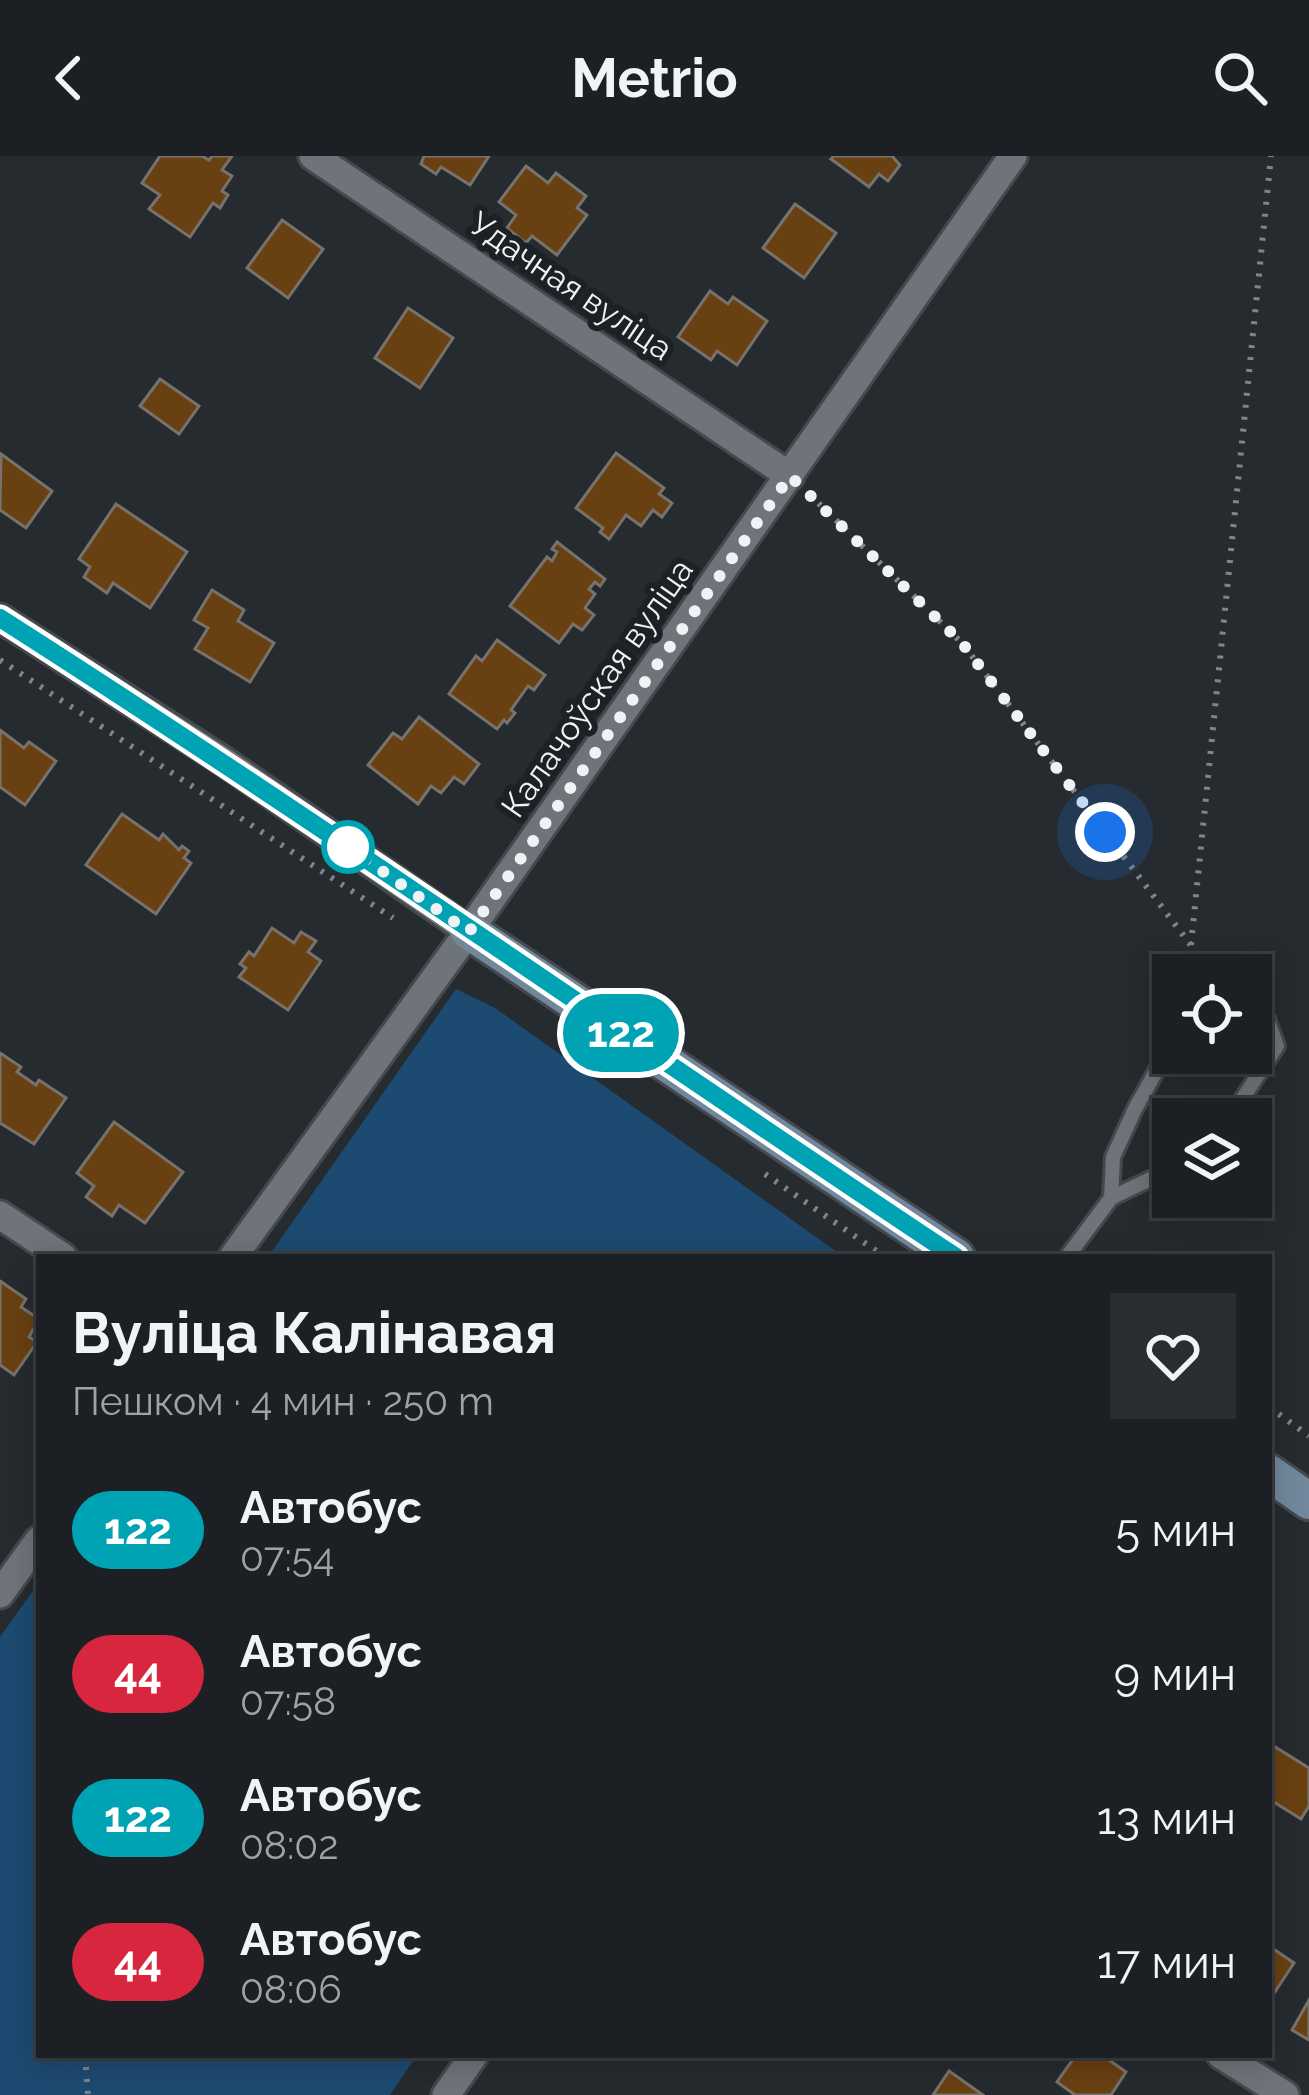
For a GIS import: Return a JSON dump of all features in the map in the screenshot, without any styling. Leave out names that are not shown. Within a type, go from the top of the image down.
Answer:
[{"type":"street","name":"Удачная вуліца","points":[[313,156],[790,476]]},
{"type":"street","name":"Калачоўская вуліца","points":[[235,1254],[469,932],[1013,156]]},
{"type":"street","points":[[0,618],[225,762],[469,932],[952,1254]]},
{"type":"street","points":[[0,1215],[58,1254]]},
{"type":"street","points":[[1272,1475],[1309,1501]]},
{"type":"street","points":[[0,1594],[36,1544]]},
{"type":"street","points":[[446,2095],[473,2058]]},
{"type":"street","points":[[1226,2058],[1286,2095]]},
{"type":"lane","points":[[1112,1198],[1113,1157],[1154,1074]]},
{"type":"lane","points":[[1069,1254],[1112,1198],[1152,1178]]},
{"type":"path","points":[[1191,945],[1270,156]]},
{"type":"path","points":[[790,476],[962,643],[1196,954]]},
{"type":"path","points":[[1272,1409],[1309,1436]]},
{"type":"path","points":[[85,2058],[88,2095]]},
{"type":"shaded area","points":[[456,989],[495,1008],[840,1254],[270,1254]]},
{"type":"shaded area","points":[[36,1586],[36,2058],[415,2058],[390,2095],[0,2095],[0,1637]]},
{"type":"building","points":[[160,156],[209,160],[232,156],[222,170],[232,176],[222,191],[228,195],[220,208],[213,203],[190,237],[149,209],[160,195],[142,183]]},
{"type":"building","points":[[424,156],[489,156],[470,185],[441,167],[436,174],[421,164]]},
{"type":"building","points":[[892,156],[900,165],[888,181],[879,174],[869,187],[831,159]]},
{"type":"building","points":[[526,166],[548,183],[556,173],[586,196],[577,208],[587,215],[557,255],[532,236],[526,243],[507,228],[516,215],[499,202]]},
{"type":"building","points":[[795,204],[836,233],[804,278],[763,248]]},
{"type":"building","points":[[282,220],[323,249],[288,298],[247,268]]},
{"type":"building","points":[[710,291],[728,304],[733,297],[767,321],[737,365],[717,351],[711,360],[678,337]]},
{"type":"building","points":[[408,308],[453,338],[420,388],[375,358]]},
{"type":"building","points":[[160,379],[199,406],[179,434],[140,406]]},
{"type":"building","points":[[616,453],[664,488],[659,494],[672,503],[662,517],[653,510],[641,526],[626,515],[609,539],[600,532],[603,528],[576,508]]},
{"type":"building","points":[[1,454],[52,491],[26,528],[0,510]]},
{"type":"building","points":[[116,504],[187,552],[150,608],[113,583],[107,593],[84,577],[90,567],[79,559]]},
{"type":"building","points":[[557,542],[605,579],[589,589],[595,594],[585,608],[594,615],[582,630],[573,624],[559,643],[510,606],[547,557],[552,561]]},
{"type":"building","points":[[212,590],[244,610],[238,621],[274,643],[250,682],[195,649],[208,628],[194,620]]},
{"type":"building","points":[[497,640],[545,675],[534,690],[528,686],[511,710],[515,713],[497,729],[449,694],[476,656],[482,661]]},
{"type":"building","points":[[419,717],[479,764],[464,784],[454,777],[441,793],[431,786],[418,804],[368,765],[393,733],[402,739]]},
{"type":"building","points":[[0,730],[24,748],[29,742],[56,761],[25,805],[0,787]]},
{"type":"building","points":[[122,814],[159,840],[163,834],[179,850],[182,846],[189,851],[184,858],[191,863],[156,914],[86,865]]},
{"type":"building","points":[[272,928],[294,943],[301,932],[316,941],[308,952],[321,961],[288,1010],[239,977],[246,968],[240,964],[249,952],[254,956]]},
{"type":"building","points":[[0,1053],[36,1085],[39,1080],[66,1098],[34,1144],[0,1123]]},
{"type":"building","points":[[114,1122],[183,1172],[145,1223],[119,1205],[112,1216],[86,1197],[94,1186],[77,1173]]},
{"type":"building","points":[[0,1281],[26,1299],[21,1307],[36,1317],[29,1337],[36,1343],[14,1375],[0,1365]]},
{"type":"building","points":[[1272,1745],[1309,1768],[1309,1806],[1301,1819],[1272,1801]]},
{"type":"building","points":[[1272,1948],[1294,1963],[1272,1996]]},
{"type":"building","points":[[1309,2000],[1309,2040],[1292,2030]]},
{"type":"building","points":[[1074,2058],[1106,2058],[1126,2072],[1111,2095],[1075,2095],[1057,2082]]},
{"type":"building","points":[[949,2071],[983,2095],[933,2095]]},
{"type":"bus line","name":"122","points":[[0,618],[225,762],[469,932],[952,1254]]},
{"type":"route","points":[[348,847],[469,932],[790,476],[962,643],[1105,832]]}]
